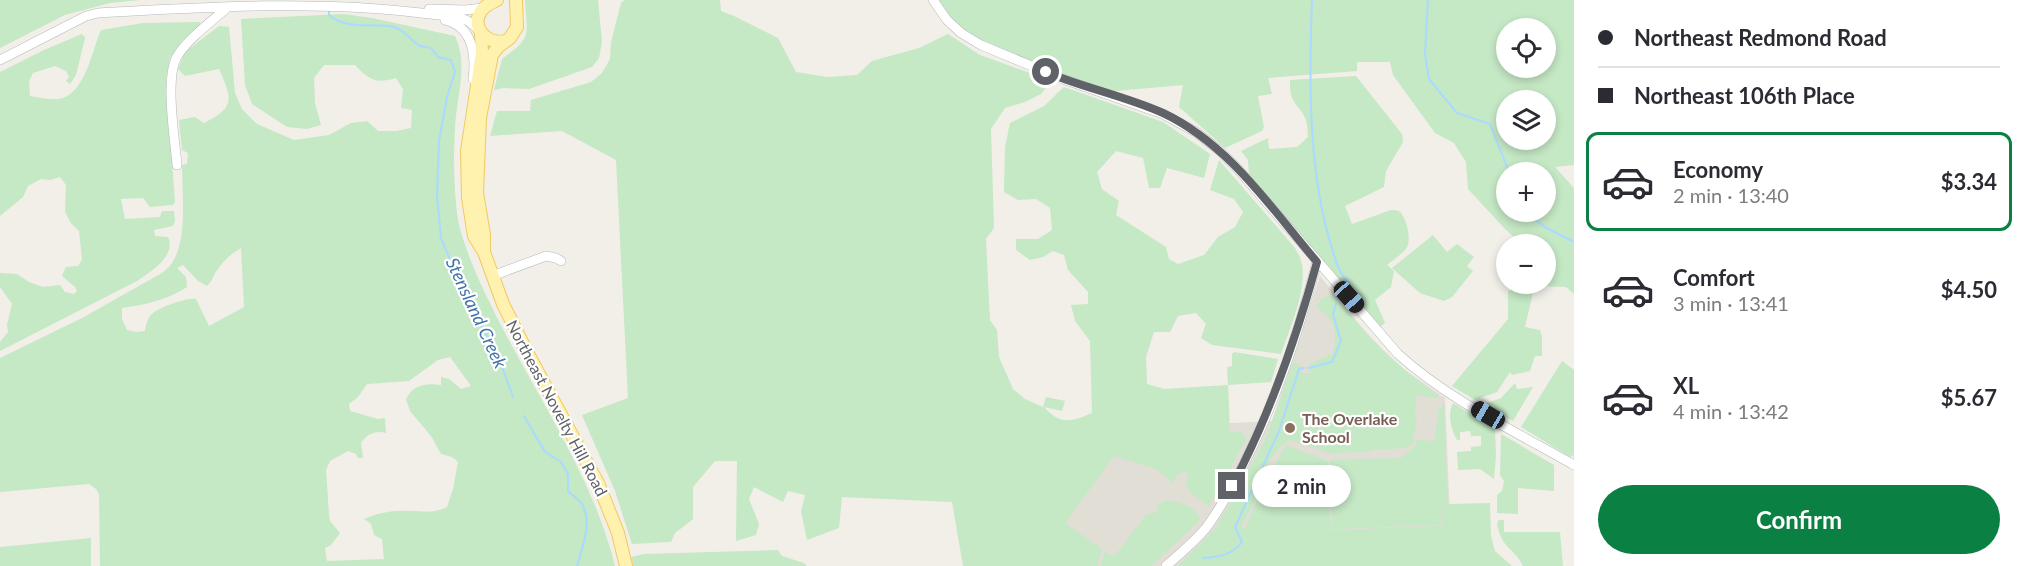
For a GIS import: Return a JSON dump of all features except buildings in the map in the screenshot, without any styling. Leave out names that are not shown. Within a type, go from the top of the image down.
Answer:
[{"type":"main road","points":[[516,0],[517,27],[515,33],[505,41],[494,42],[481,33],[478,20],[483,8],[496,1],[508,4],[516,15]]},
{"type":"main road","name":"Northeast Novelty Hill Road","points":[[481,33],[483,53],[468,136],[467,182],[474,236],[484,252],[503,304],[526,350],[598,483],[618,533],[627,566]]},
{"type":"main road","name":"Northeast Novelty Hill Road","points":[[484,252],[484,236],[477,193],[480,118],[492,55],[505,41]]},
{"type":"street","points":[[933,0],[947,20],[961,33],[981,45],[1063,79],[1148,107],[1196,132],[1238,169],[1398,354],[1416,370],[1574,465]]},
{"type":"street","points":[[0,60],[86,16],[98,13],[228,3],[344,4],[465,10],[483,8]]},
{"type":"street","points":[[177,165],[171,97],[172,70],[176,57],[184,46],[228,3]]},
{"type":"street","points":[[393,8],[463,19],[474,25],[481,33]]},
{"type":"street","points":[[393,8],[410,14],[454,22],[468,36],[474,66],[468,112],[468,136]]},
{"type":"street","points":[[492,276],[546,256],[561,261]]},
{"type":"street","points":[[1167,566],[1192,543],[1215,516],[1252,448],[1266,419],[1286,365],[1317,262]]},
{"type":"shaded area","name":"The Overlake School","points":[[1320,276],[1386,357],[1445,398],[1452,566],[999,566],[995,435],[1272,421]]},
{"type":"green space","points":[[0,0],[140,0],[110,3],[65,15],[0,48]]},
{"type":"green space","points":[[525,0],[598,0],[602,42],[599,58],[592,67],[529,89],[494,90],[502,59],[519,45],[526,34]]},
{"type":"green space","points":[[625,0],[720,0],[721,11],[778,38],[796,72],[827,77],[857,75],[872,61],[919,48],[948,34],[980,55],[1041,77],[1048,85],[1041,94],[1005,108],[991,129],[994,228],[986,239],[990,320],[997,330],[999,357],[1013,389],[1025,399],[1043,407],[1046,397],[1065,401],[1062,411],[1044,407],[1055,417],[1061,419],[1072,420],[1092,413],[1090,341],[1075,321],[1071,305],[1088,304],[1088,292],[1068,270],[1064,255],[1053,251],[1043,257],[1030,260],[1016,250],[1016,239],[1038,239],[1052,230],[1050,208],[1036,199],[1018,200],[1004,192],[1005,147],[1010,123],[1044,106],[1064,87],[1163,122],[1210,154],[1204,178],[1167,168],[1160,188],[1149,188],[1143,158],[1116,151],[1097,172],[1102,189],[1119,201],[1116,215],[1166,247],[1169,259],[1178,264],[1204,255],[1218,237],[1235,227],[1243,212],[1234,199],[1210,190],[1219,160],[1295,248],[1301,259],[1303,271],[1297,308],[1281,354],[1212,345],[1201,338],[1206,324],[1196,313],[1178,316],[1170,332],[1154,332],[1146,357],[1147,384],[1164,389],[1228,385],[1230,432],[1240,432],[1247,438],[1209,506],[1193,495],[1186,486],[1188,477],[1186,472],[1178,473],[1173,483],[1158,470],[1114,456],[1065,523],[1102,549],[1098,566],[963,566],[952,502],[842,497],[839,528],[807,540],[801,511],[805,495],[788,491],[783,502],[754,487],[749,499],[759,524],[756,535],[736,541],[737,461],[715,461],[693,487],[693,519],[675,533],[671,542],[632,544],[615,491],[582,415],[628,398],[616,160],[562,131],[490,136],[497,111],[530,111],[531,100],[591,82],[602,73],[610,59],[611,42],[621,3]]},
{"type":"green space","points":[[939,0],[1574,0],[1574,165],[1556,167],[1556,162],[1496,162],[1496,219],[1468,189],[1466,162],[1454,143],[1435,133],[1393,75],[1390,62],[1357,62],[1357,71],[1268,78],[1272,94],[1258,96],[1264,127],[1262,131],[1225,148],[1179,107],[1183,85],[1104,92],[1059,76],[973,36],[949,17]]},
{"type":"green space","points":[[343,14],[455,36],[461,59],[454,152],[455,193],[460,229],[491,304],[581,474],[606,535],[615,566],[100,566],[99,494],[96,489],[89,484],[0,492],[0,358],[82,318],[162,273],[177,253],[183,216],[182,165],[187,164],[188,153],[182,150],[179,120],[195,117],[204,123],[222,112],[228,101],[227,88],[219,69],[185,76],[178,69],[185,52],[219,26],[229,27],[235,93],[242,109],[257,124],[294,140],[329,135],[351,123],[367,121],[378,131],[411,128],[412,110],[401,108],[403,89],[396,78],[383,81],[373,79],[355,65],[324,65],[314,78],[315,103],[321,125],[307,129],[287,127],[252,104],[245,85],[241,19]],"holes":[[[241,248],[244,307],[209,326],[196,299],[187,300],[168,305],[153,313],[145,331],[127,330],[122,319],[122,308],[156,301],[187,287],[186,277],[177,268],[183,265],[198,281],[207,286],[231,254]],[[450,357],[471,386],[461,389],[449,379],[441,377],[441,385],[430,384],[417,387],[406,399],[410,411],[431,436],[441,454],[452,457],[458,462],[447,507],[432,511],[391,512],[364,519],[371,524],[374,535],[382,539],[384,559],[327,561],[325,548],[331,545],[340,533],[330,521],[329,514],[326,470],[330,461],[348,451],[356,454],[358,458],[363,458],[361,443],[363,440],[375,432],[386,433],[385,418],[378,419],[350,411],[349,404],[358,397],[367,384],[409,381],[438,360]]]},
{"type":"green space","points":[[200,22],[199,28],[183,40],[170,58],[166,79],[175,202],[173,205],[150,207],[143,198],[121,199],[125,219],[160,217],[162,211],[174,211],[173,226],[154,230],[155,236],[168,237],[170,244],[166,257],[137,281],[0,351],[0,342],[8,332],[7,325],[12,304],[0,287],[0,273],[17,274],[43,287],[60,285],[65,292],[74,294],[77,291],[75,287],[62,276],[66,267],[78,266],[82,260],[79,231],[70,222],[65,211],[66,185],[60,177],[50,180],[41,179],[28,186],[23,197],[0,216],[0,72],[82,34],[85,38],[76,75],[70,84],[66,81],[69,77],[66,71],[55,66],[33,73],[29,81],[30,96],[58,99],[75,90],[81,81],[101,30],[143,23]]},
{"type":"green space","points":[[1356,76],[1402,134],[1403,142],[1386,171],[1384,187],[1345,206],[1352,224],[1397,210],[1403,215],[1407,225],[1409,236],[1406,249],[1387,265],[1394,271],[1391,287],[1375,300],[1385,323],[1379,328],[1249,174],[1248,160],[1241,151],[1268,138],[1269,149],[1297,147],[1308,137],[1306,119],[1291,96],[1290,80]]},
{"type":"green space","points":[[1556,168],[1574,188],[1574,294],[1566,287],[1556,287],[1556,234],[1511,234],[1499,222],[1556,222]]},
{"type":"green space","points":[[1433,235],[1447,252],[1457,244],[1474,257],[1467,266],[1473,271],[1452,297],[1444,301],[1420,293],[1392,268]]},
{"type":"green space","points":[[1508,294],[1533,294],[1525,327],[1540,330],[1542,356],[1535,356],[1530,371],[1512,375],[1510,372],[1497,392],[1475,400],[1452,386],[1508,319]]},
{"type":"green space","points":[[1330,295],[1336,298],[1394,361],[1438,395],[1437,398],[1416,395],[1415,417],[1417,418],[1413,443],[1406,448],[1329,453],[1290,440],[1282,445],[1271,460],[1253,505],[1241,526],[1245,529],[1265,482],[1286,445],[1328,461],[1331,530],[1443,526],[1442,494],[1442,525],[1332,529],[1330,460],[1401,458],[1416,445],[1417,440],[1435,441],[1438,411],[1444,403],[1448,504],[1490,503],[1491,536],[1495,551],[1512,566],[1178,566],[1214,530],[1232,501],[1266,438],[1293,363],[1300,364],[1304,378],[1305,373],[1324,374],[1310,372],[1309,364],[1332,354],[1335,340],[1334,328],[1328,317],[1317,308],[1320,300]]},
{"type":"green space","points":[[1234,352],[1278,359],[1271,382],[1228,385],[1227,367],[1232,366]]},
{"type":"green space","points":[[1562,361],[1574,370],[1574,459],[1573,455],[1570,457],[1521,427]]},
{"type":"green space","points":[[1515,383],[1517,389],[1533,387],[1513,421],[1482,405],[1501,398]]},
{"type":"green space","points":[[1453,403],[1495,429],[1494,479],[1480,469],[1458,470],[1457,452],[1471,451],[1471,447],[1481,446],[1481,436],[1471,436],[1470,431],[1460,432],[1460,440],[1457,440],[1451,422],[1450,412]]},
{"type":"green space","points":[[1501,434],[1554,465],[1554,491],[1518,488],[1518,514],[1497,513],[1497,495],[1502,491],[1504,481],[1500,475]]},
{"type":"green space","points":[[1166,500],[1190,507],[1200,519],[1151,566],[1101,566],[1105,551],[1114,557],[1146,515],[1157,512],[1159,504]]},
{"type":"green space","points":[[1499,520],[1504,520],[1504,532],[1560,532],[1563,566],[1523,566],[1501,538],[1497,523]]},
{"type":"green space","points":[[91,538],[91,566],[0,566],[0,547]]},
{"type":"green space","points":[[778,550],[782,556],[807,566],[633,566],[631,557],[644,554]]},
{"type":"waterway","points":[[1312,0],[1310,61],[1314,156],[1323,216],[1334,256],[1348,282],[1348,287]]},
{"type":"waterway","points":[[1428,0],[1425,54],[1429,79],[1457,113],[1490,124],[1505,162]]},
{"type":"waterway","name":"Stensland Creek","points":[[329,11],[329,15],[336,20],[352,25],[398,28],[418,45],[431,48],[438,57],[451,60],[455,72],[447,97],[439,141],[437,196],[441,238],[468,304],[496,350],[513,397]]},
{"type":"waterway","points":[[1538,222],[1574,242]]},
{"type":"waterway","points":[[1308,368],[1332,362],[1341,341],[1333,315],[1336,303]]},
{"type":"waterway","points":[[1203,558],[1230,553],[1242,542],[1235,527],[1279,431],[1299,369],[1304,368]]},
{"type":"waterway","name":"Stensland Creek","points":[[524,416],[545,452],[561,462],[568,474],[568,491],[581,502],[585,511],[586,535],[577,566]]},
{"type":"place","name":"The Overlake School","points":[[1290,428]]},
{"type":"route","points":[[1046,72],[1140,104],[1196,132],[1238,169],[1317,262],[1270,407],[1260,433],[1232,486]]}]
